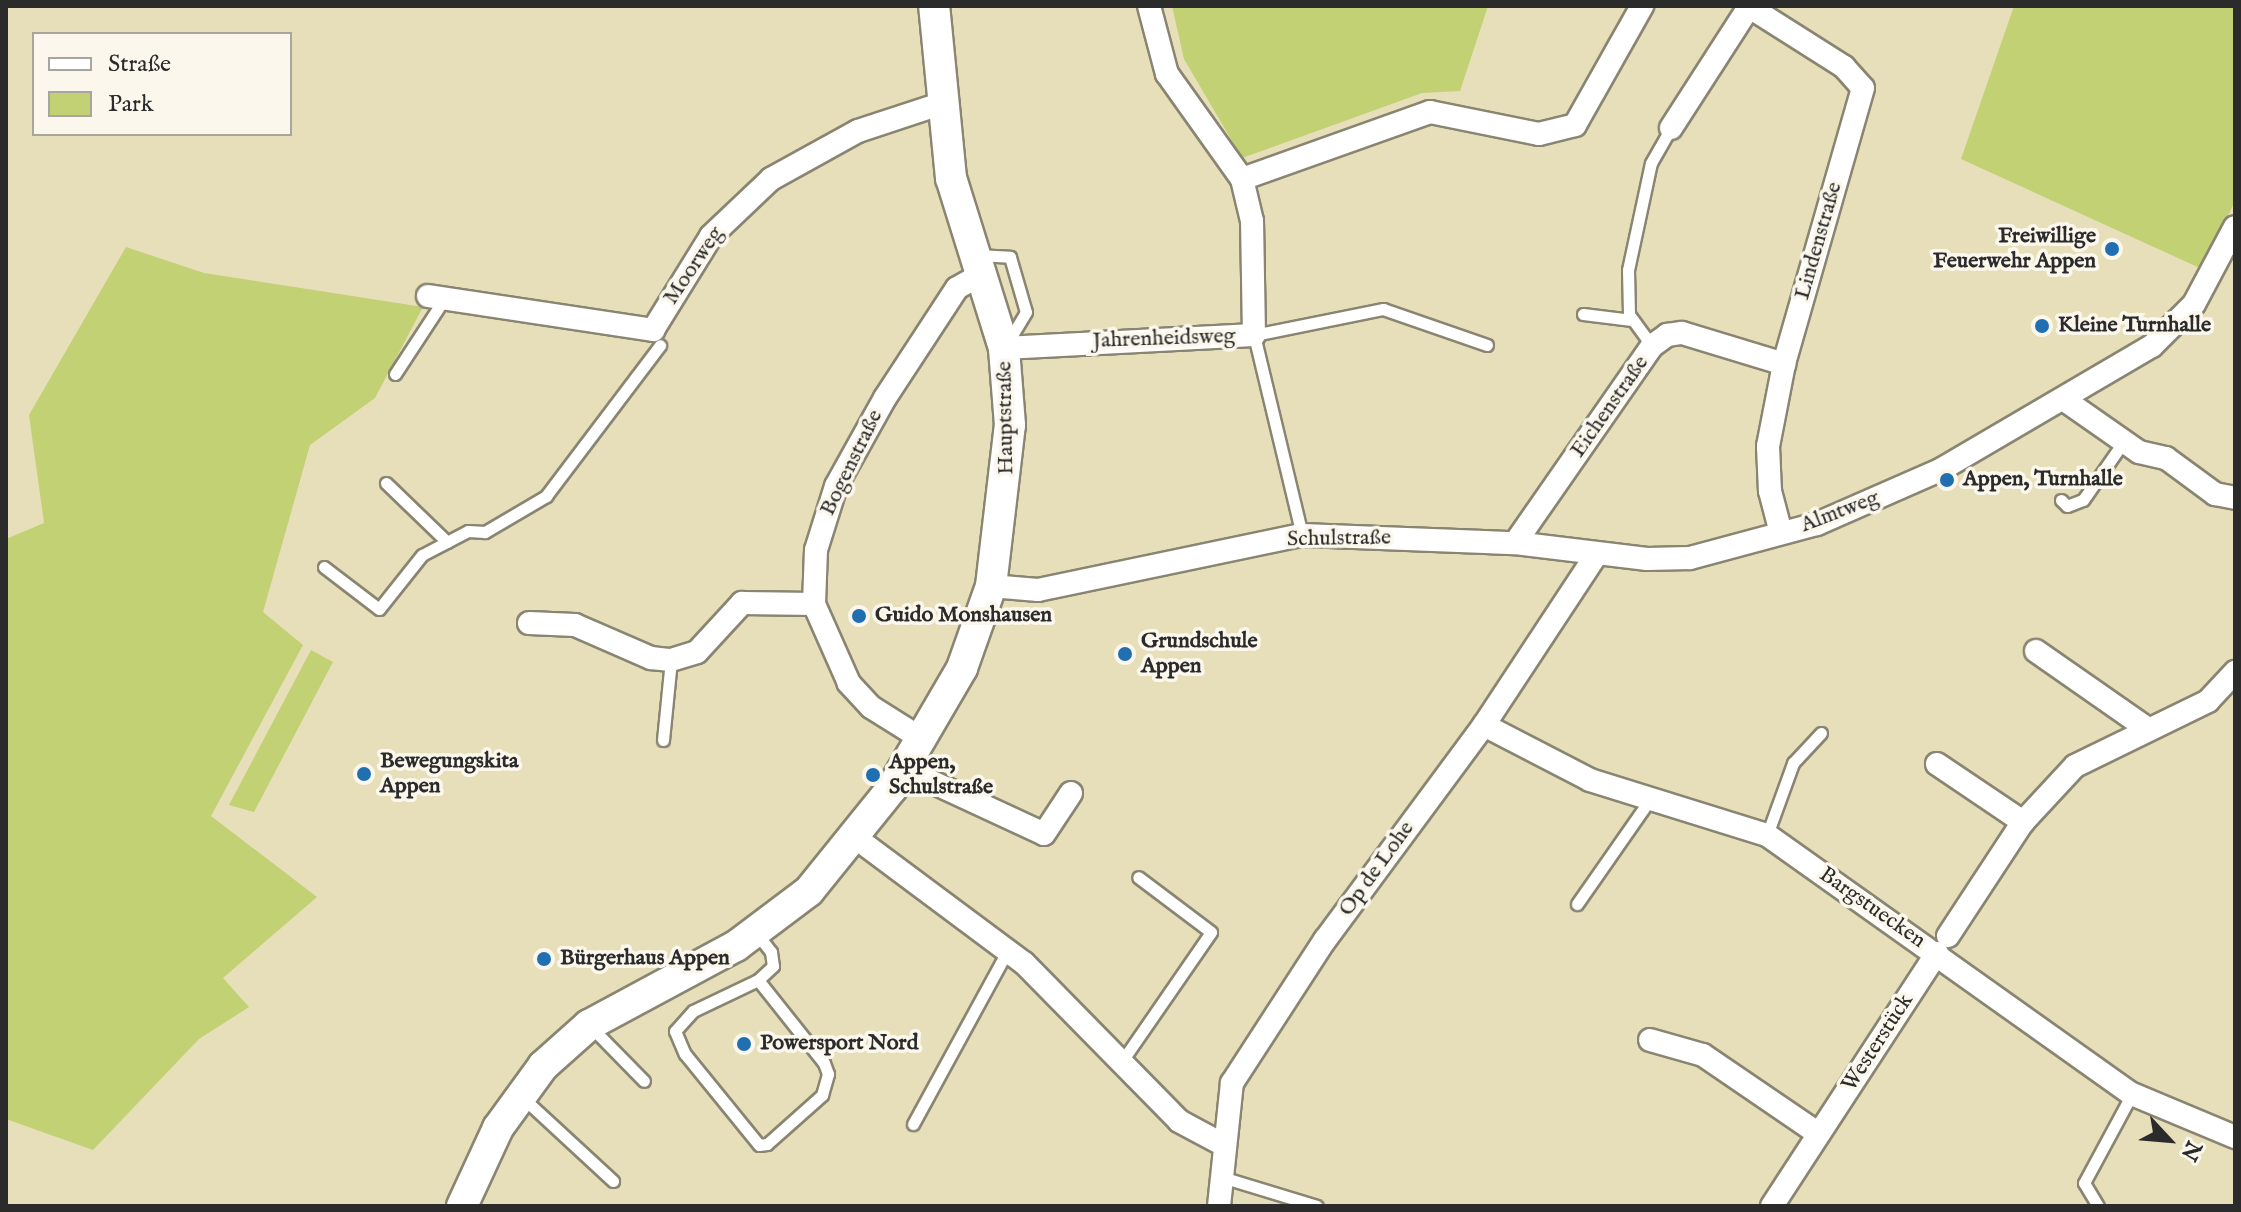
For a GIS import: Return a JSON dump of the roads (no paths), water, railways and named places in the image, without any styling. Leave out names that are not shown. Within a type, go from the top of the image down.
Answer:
[{"type":"main road","name":"Hauptstraße","points":[[462,1206],[519,1094],[589,1025],[756,933],[809,891],[856,838],[904,769],[962,668],[991,586],[1009,458],[1004,348],[951,178],[940,104],[934,6]]},
{"type":"street","name":"Jahrenheidsweg","points":[[1004,348],[1254,335],[1252,221],[1242,179],[1167,74],[1149,6]]},
{"type":"street","points":[[1242,179],[1430,112],[1539,134],[1575,125],[1642,6]]},
{"type":"street","name":"Lindenstraße","points":[[1671,128],[1749,6],[1844,67],[1863,88],[1784,364],[1768,446],[1770,491],[1781,533]]},
{"type":"street","name":"Moorweg","points":[[436,298],[653,330],[711,236],[771,179],[858,131],[940,104]]},
{"type":"street","name":"Almtweg","points":[[1596,555],[1690,558],[1817,524],[1928,476],[2066,401],[2174,327],[2213,273],[2235,227]]},
{"type":"street","name":"Bogenstraße","points":[[922,739],[859,695],[829,646],[814,604],[816,550],[836,486],[885,398],[957,288],[979,265]]},
{"type":"street","name":"Eichenstraße","points":[[1515,543],[1652,346],[1667,335],[1682,333],[1784,364]]},
{"type":"street","points":[[2066,401],[2139,452],[2166,458],[2215,494],[2235,498]]},
{"type":"street","name":"Schulstraße","points":[[991,586],[1038,590],[1302,535],[1515,543],[1596,555]]},
{"type":"street","name":"Op de Lohe","points":[[1219,1206],[1222,1144],[1232,1083],[1325,940],[1484,725],[1596,555]]},
{"type":"street","points":[[529,623],[575,625],[651,658],[671,660],[697,652],[742,603],[814,604]]},
{"type":"street","points":[[2036,651],[2148,729]]},
{"type":"street","name":"Westerstück","points":[[1772,1206],[2023,822],[2075,766],[2208,701],[2235,672]]},
{"type":"street","name":"Bargstuecken","points":[[1484,725],[1590,780],[1767,835],[1943,944],[2132,1094],[2235,1137]]},
{"type":"street","points":[[1937,764],[2023,822]]},
{"type":"street","points":[[904,769],[1044,834],[1071,793]]},
{"type":"street","points":[[856,838],[1008,950],[1179,1121],[1222,1144]]},
{"type":"street","points":[[1650,1040],[1703,1055],[1819,1134]]},
{"type":"lane","points":[[1652,346],[1632,320],[1628,270],[1634,232],[1654,156],[1671,128]]},
{"type":"lane","points":[[395,374],[436,298]]},
{"type":"lane","points":[[1302,535],[1254,335],[1383,309],[1487,345]]},
{"type":"lane","points":[[1583,314],[1632,320]]},
{"type":"lane","points":[[324,567],[379,609],[410,564],[468,531],[485,532],[546,496],[660,345]]},
{"type":"lane","points":[[2061,500],[2067,506],[2083,500],[2124,441]]},
{"type":"lane","points":[[386,483],[447,542]]},
{"type":"lane","points":[[663,740],[671,660]]},
{"type":"lane","points":[[1767,835],[1793,763],[1821,733]]},
{"type":"lane","points":[[1577,904],[1651,797]]},
{"type":"lane","points":[[1120,1064],[1211,932],[1138,877]]},
{"type":"lane","points":[[756,933],[771,952],[773,966],[758,980],[693,1011],[675,1031],[685,1054],[759,1145],[767,1144],[822,1095],[828,1074],[824,1063],[758,980]]},
{"type":"lane","points":[[913,1124],[1008,950]]},
{"type":"lane","points":[[589,1025],[644,1081]]},
{"type":"lane","points":[[519,1094],[613,1181]]},
{"type":"lane","points":[[2098,1206],[2084,1183],[2132,1094]]},
{"type":"lane","points":[[1222,1177],[1317,1206]]},
{"type":"place","name":"Freiwillige Feuerwehr Appen","points":[[2112,249]]},
{"type":"place","name":"Kleine Turnhalle","points":[[2042,326]]},
{"type":"place","name":"Appen, Turnhalle","points":[[1947,480]]},
{"type":"place","name":"Guido Monshausen","points":[[859,616]]},
{"type":"place","name":"Grundschule Appen","points":[[1125,654]]},
{"type":"place","name":"Bewegungskita Appen","points":[[364,774]]},
{"type":"place","name":"Appen, Schulstraße","points":[[873,775]]},
{"type":"place","name":"Bürgerhaus Appen","points":[[544,959]]},
{"type":"place","name":"Powersport Nord","points":[[744,1044]]}]
